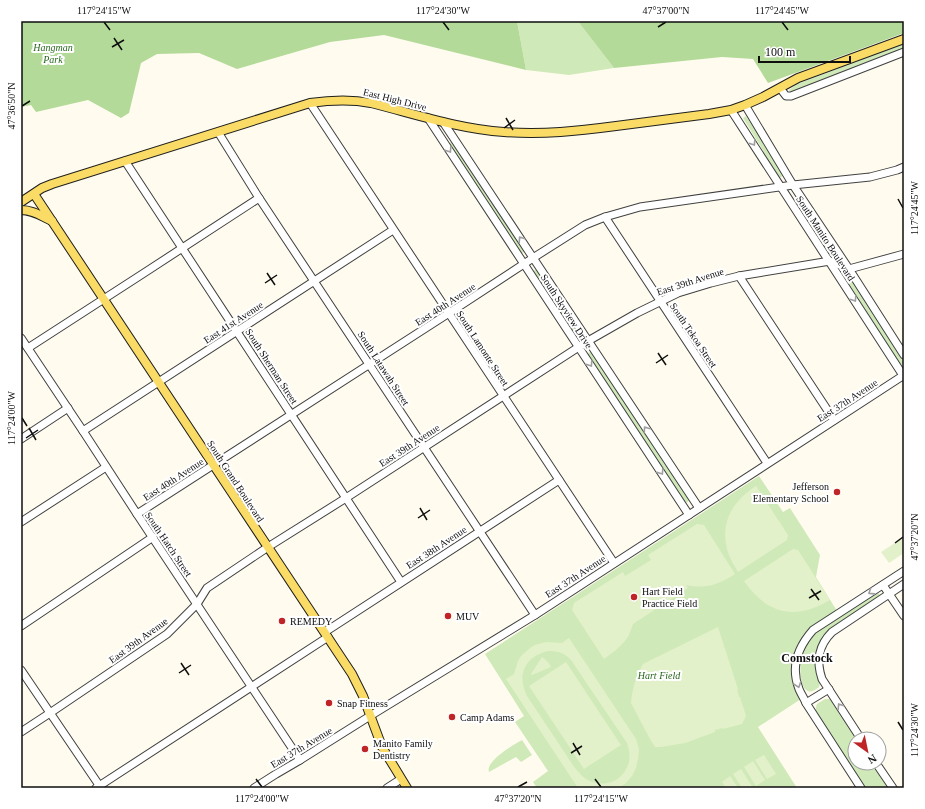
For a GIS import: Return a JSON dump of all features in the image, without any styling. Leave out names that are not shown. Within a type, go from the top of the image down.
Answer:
[{"type":"main road","name":"East High Drive","points":[[21,202],[42,188],[52,184],[310,103],[330,100],[360,101],[469,128],[533,134],[563,132],[731,110],[745,105],[798,78],[904,39]]},
{"type":"main road","name":"South Grand Boulevard","points":[[34,194],[352,674],[363,696],[382,747],[407,788]]},
{"type":"main road","points":[[21,210],[34,212],[52,221]]},
{"type":"street","points":[[780,88],[786,96],[791,96],[904,52]]},
{"type":"street","name":"South Lamonte Street","points":[[310,103],[614,563]]},
{"type":"street","name":"South Manito Boulevard","points":[[745,105],[793,185],[904,355]]},
{"type":"street","name":"South Manito Boulevard","points":[[731,110],[904,376]]},
{"type":"street","name":"South Skyview Drive","points":[[428,118],[689,515]]},
{"type":"street","name":"South Skyview Drive","points":[[443,122],[699,508]]},
{"type":"street","name":"South Latawah Street","points":[[218,132],[259,198],[535,614]]},
{"type":"street","name":"South Sherman Street","points":[[125,161],[402,582]]},
{"type":"street","name":"East 40th Avenue","points":[[137,514],[585,225],[605,217],[640,207],[793,185],[870,177],[904,167]]},
{"type":"street","points":[[28,348],[259,198]]},
{"type":"street","name":"South Tekoa Street","points":[[605,217],[767,463]]},
{"type":"street","name":"East 41st Avenue","points":[[83,430],[393,230]]},
{"type":"street","points":[[830,261],[849,269],[904,254]]},
{"type":"street","name":"East 39th Avenue","points":[[21,732],[167,634],[197,604],[207,588],[268,547],[588,341],[660,301],[711,283],[739,276],[830,261]]},
{"type":"street","points":[[739,276],[834,420]]},
{"type":"street","name":"South Hatch Street","points":[[21,338],[300,760]]},
{"type":"street","name":"East 37th Avenue","points":[[254,788],[535,614],[904,376]]},
{"type":"street","points":[[21,439],[68,408]]},
{"type":"street","points":[[22,520],[106,467]]},
{"type":"street","name":"East 38th Avenue","points":[[99,787],[252,687],[402,582],[559,480]]},
{"type":"street","points":[[21,626],[153,538]]},
{"type":"street","points":[[861,788],[806,703],[799,689],[796,675],[797,658],[801,645],[809,634],[817,627],[904,571]]},
{"type":"street","points":[[856,731],[822,679],[818,663],[822,646],[832,632],[904,584]]},
{"type":"street","points":[[883,585],[904,616]]},
{"type":"street","points":[[21,670],[99,787]]},
{"type":"street","points":[[806,703],[828,689]]},
{"type":"street","points":[[881,771],[893,788]]},
{"type":"street","points":[[387,788],[402,779]]},
{"type":"green space","name":"Hangman Park","points":[[21,21],[517,21],[526,70],[384,35],[330,42],[237,69],[199,53],[157,54],[141,63],[129,113],[121,118],[88,100],[36,112],[31,105],[21,107]]},
{"type":"green space","points":[[517,21],[580,21],[580,24],[614,68],[569,75],[526,70]]},
{"type":"green space","points":[[580,21],[904,21],[904,33],[768,83],[753,59],[722,57],[614,68],[580,24]]},
{"type":"green space","points":[[904,44],[904,48],[791,93],[789,90],[797,84]]},
{"type":"green space","points":[[746,116],[784,175],[780,178],[743,118]]},
{"type":"green space","points":[[453,141],[525,251],[521,254],[448,144]]},
{"type":"green space","points":[[799,198],[833,251],[829,254],[793,200]]},
{"type":"green space","points":[[537,269],[580,334],[577,337],[533,271]]},
{"type":"green space","points":[[851,279],[904,363],[900,365],[847,280]]},
{"type":"green space","points":[[592,351],[690,500],[686,503],[587,354]]},
{"type":"green space","name":"Hart Field","points":[[759,476],[783,512],[790,508],[820,555],[816,577],[837,611],[816,624],[804,636],[796,649],[801,699],[758,727],[797,788],[537,788],[533,782],[548,771],[515,722],[524,716],[485,654]]},
{"type":"green space","points":[[756,486],[788,535],[787,540],[738,572],[727,549],[725,529],[727,520],[735,505]]},
{"type":"green space","points":[[697,524],[704,525],[735,574],[712,585],[700,587],[686,585],[688,588],[633,624],[625,641],[604,659],[572,610],[574,603],[623,572],[625,576],[651,560],[648,555]]},
{"type":"green space","points":[[904,537],[904,553],[889,563],[881,552]]},
{"type":"green space","points":[[793,549],[798,550],[830,600],[805,611],[782,611],[772,607],[762,601],[744,581]]},
{"type":"green space","points":[[878,593],[880,597],[824,637],[820,642],[817,647],[815,662],[820,683],[819,687],[812,691],[807,691],[802,680],[800,665],[802,653],[808,642],[822,628]]},
{"type":"green space","points":[[718,627],[746,716],[742,724],[715,730],[715,732],[685,743],[655,747],[631,703],[635,683],[643,664]]},
{"type":"green space","points":[[569,638],[636,739],[639,749],[636,768],[632,776],[625,784],[618,788],[578,788],[506,679],[514,674],[521,656],[530,648],[546,642],[562,643]],"holes":[[[548,651],[561,653],[571,660],[627,743],[630,755],[629,763],[622,775],[610,783],[595,783],[586,779],[579,773],[527,696],[523,680],[525,667],[534,657],[540,653]]]},
{"type":"green space","points":[[542,657],[551,667],[532,675],[531,674]]},
{"type":"green space","points":[[566,662],[621,745],[584,769],[529,686]]},
{"type":"green space","points":[[825,699],[832,699],[852,731],[847,731],[847,760],[815,711],[817,704]]},
{"type":"green space","points":[[522,740],[532,755],[521,762],[516,757],[489,772],[491,763],[495,758]]},
{"type":"green space","points":[[764,755],[776,774],[767,779],[755,760]]},
{"type":"green space","points":[[753,761],[765,780],[756,786],[744,767]]},
{"type":"green space","points":[[741,769],[753,788],[742,788],[733,774]]},
{"type":"green space","points":[[854,771],[878,771],[889,788],[865,788]]},
{"type":"green space","points":[[730,776],[738,788],[726,788],[722,782]]},
{"type":"place","name":"Jefferson Elementary School","points":[[837,492]]},
{"type":"place","name":"Hart Field Practice Field","points":[[634,597]]},
{"type":"place","name":"MUV","points":[[448,616]]},
{"type":"place","name":"REMEDY","points":[[282,621]]},
{"type":"place","name":"Snap Fitness","points":[[329,703]]},
{"type":"place","name":"Camp Adams","points":[[452,717]]},
{"type":"place","name":"Manito Family Dentistry","points":[[365,749]]},
{"type":"district","name":"Comstock","points":[[807,658]]}]
